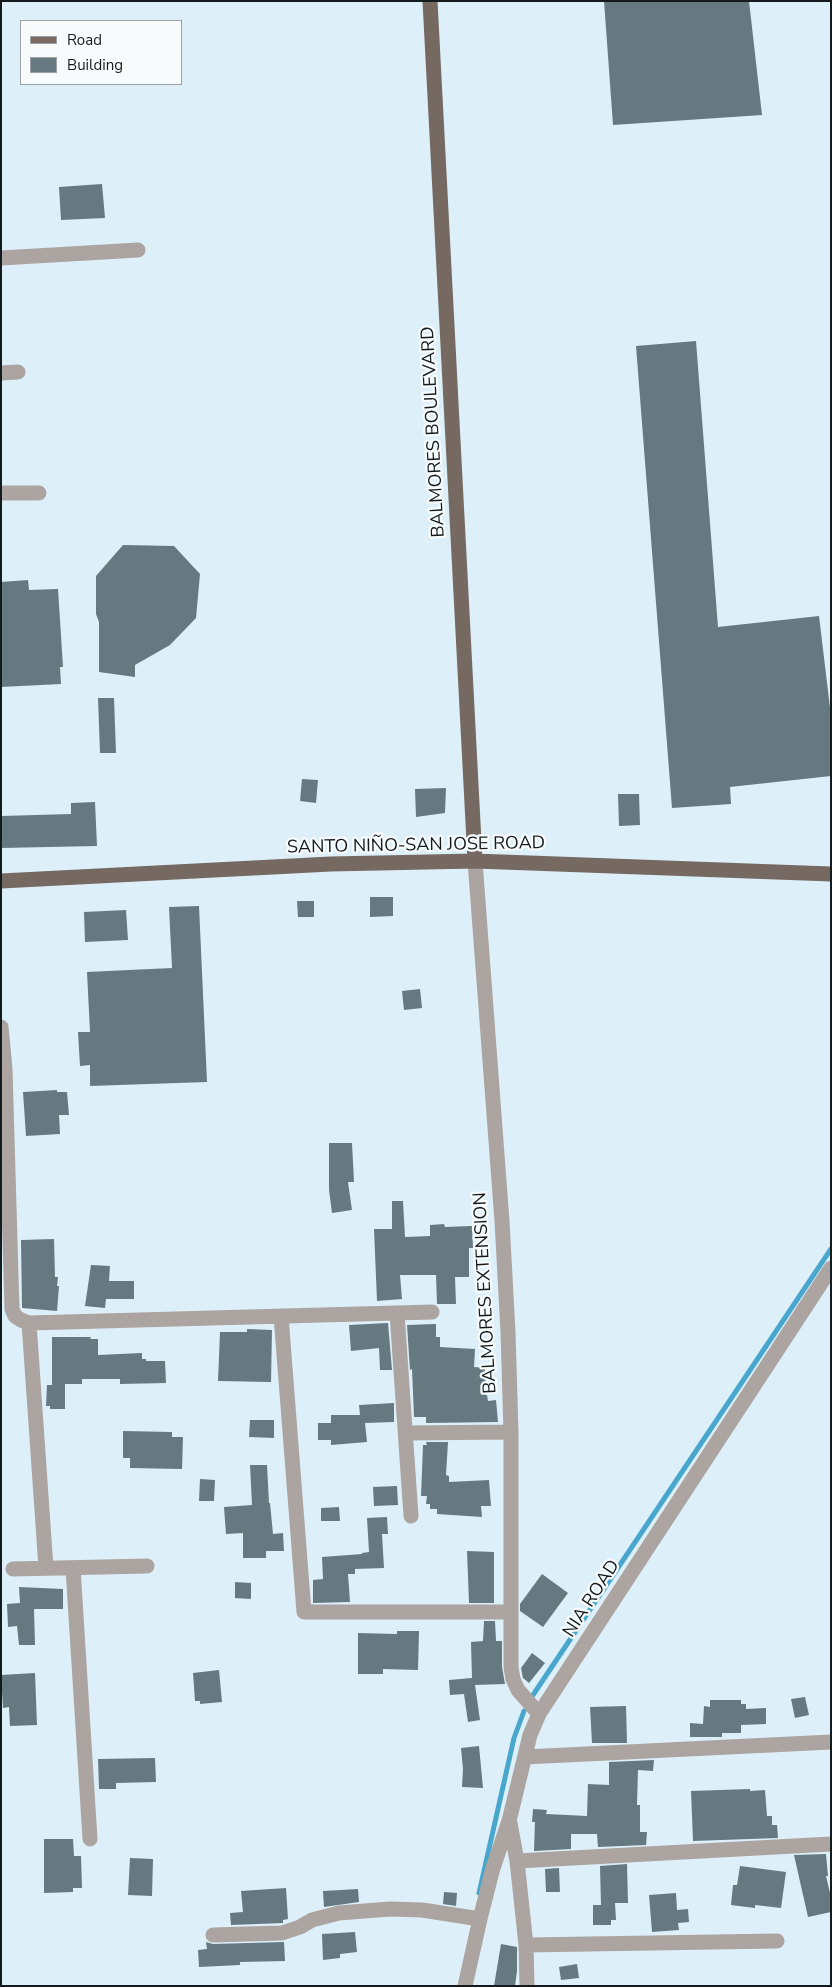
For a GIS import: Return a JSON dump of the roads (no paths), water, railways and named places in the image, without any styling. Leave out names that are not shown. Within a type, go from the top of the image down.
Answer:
[{"type":"main road","name":"BALMORES BOULEVARD","points":[[430,1],[475,861]]},
{"type":"main road","name":"SANTO NIÑO-SAN JOSE ROAD","points":[[1,881],[331,864],[475,861],[831,874]]},
{"type":"street","points":[[1,258],[138,250]]},
{"type":"street","points":[[1,373],[18,372]]},
{"type":"street","points":[[1,493],[39,493]]},
{"type":"street","name":"BALMORES EXTENSION","points":[[475,861],[502,1221],[511,1432],[511,1667],[513,1679],[518,1690],[539,1714]]},
{"type":"street","points":[[1,1027],[5,1228],[12,1309],[15,1316],[21,1320],[29,1323],[432,1312]]},
{"type":"street","name":"NIA ROAD","points":[[465,1986],[493,1868],[510,1821],[530,1735],[539,1714],[831,1268]]},
{"type":"street","points":[[397,1313],[411,1516]]},
{"type":"street","points":[[281,1316],[304,1612],[511,1612]]},
{"type":"street","points":[[29,1323],[46,1568]]},
{"type":"street","points":[[406,1433],[511,1432]]},
{"type":"street","points":[[13,1569],[147,1566]]},
{"type":"street","points":[[73,1568],[90,1839]]},
{"type":"street","points":[[525,1757],[831,1742]]},
{"type":"street","points":[[510,1821],[517,1862],[526,1945],[527,1986]]},
{"type":"street","points":[[517,1862],[831,1844]]},
{"type":"street","points":[[213,1935],[282,1933],[300,1927],[312,1920],[348,1912],[390,1909],[422,1910],[480,1919]]},
{"type":"street","points":[[526,1945],[777,1941]]},
{"type":"waterway","points":[[533,1695],[831,1249]]},
{"type":"waterway","points":[[479,1893],[514,1738],[524,1711]]}]
